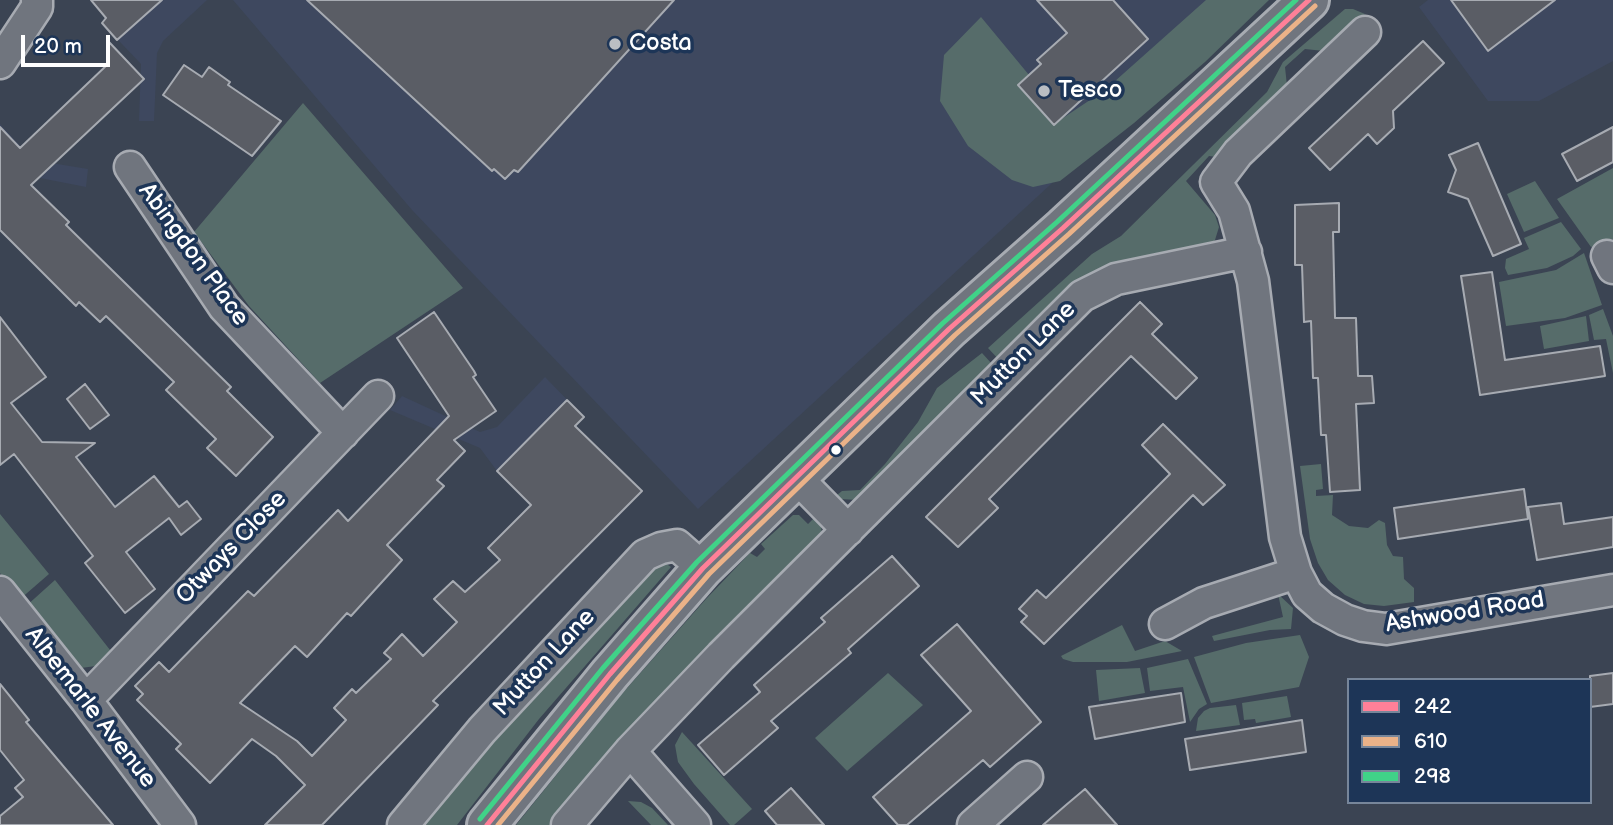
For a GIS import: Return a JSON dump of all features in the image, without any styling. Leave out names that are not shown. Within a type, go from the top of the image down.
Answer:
[{"type":"main road","points":[[487,825],[610,674],[703,568],[961,318],[1113,183],[1310,0]]},
{"type":"street","points":[[0,63],[37,7],[37,0]]},
{"type":"street","points":[[1246,252],[1234,211],[1216,182],[1238,153],[1365,32]]},
{"type":"street","name":"Abingdon Place","points":[[130,167],[224,307],[343,433]]},
{"type":"street","name":"Mutton Lane","points":[[567,825],[630,751],[721,656],[1082,296],[1116,279],[1246,252]]},
{"type":"street","name":"Ashwood Road","points":[[1246,252],[1253,281],[1285,537],[1296,573],[1307,594],[1323,608],[1345,620],[1386,629],[1613,590]]},
{"type":"street","name":"Otways Close","points":[[86,700],[378,396]]},
{"type":"street","points":[[795,476],[848,530]]},
{"type":"street","name":"Mutton Lane","points":[[403,825],[482,730],[645,555],[677,545],[703,568]]},
{"type":"street","points":[[1165,624],[1204,603],[1296,573]]},
{"type":"street","name":"Albemarle Avenue","points":[[0,592],[180,825]]},
{"type":"street","points":[[630,751],[695,825]]},
{"type":"street","points":[[972,825],[1027,777]]},
{"type":"shaded area","points":[[126,0],[207,0],[163,41],[157,53],[154,121],[139,121],[141,64],[102,23]]},
{"type":"shaded area","points":[[233,0],[1251,0],[698,509],[412,210]]},
{"type":"shaded area","points":[[1428,0],[1613,0],[1613,61],[1539,101],[1488,101],[1419,7]]},
{"type":"shaded area","points":[[0,124],[33,160],[88,169],[86,187],[30,176],[0,191]]},
{"type":"shaded area","points":[[545,377],[584,417],[514,488],[480,448],[390,410],[402,396],[480,432],[497,427]]},
{"type":"green space","points":[[1206,0],[1269,0],[1205,62],[1134,123],[1060,181],[1033,187],[1012,180],[968,146],[940,101],[944,55],[981,17],[1029,75],[1018,85],[1054,124],[1105,90]]},
{"type":"green space","points":[[1345,9],[1365,14],[1324,51],[1305,49],[1285,67],[1287,86],[1217,157],[1209,156],[1186,181],[1215,215],[1219,227],[1215,240],[1207,249],[1108,269],[1001,362],[988,348],[1092,254],[1121,236],[1267,92],[1283,62]]},
{"type":"green space","points":[[303,103],[463,288],[320,383],[249,306],[194,232]]},
{"type":"green space","points":[[1613,168],[1613,239],[1591,247],[1557,199]]},
{"type":"green space","points":[[1535,181],[1559,218],[1524,232],[1507,194]]},
{"type":"green space","points":[[1561,222],[1581,249],[1573,256],[1547,268],[1508,275],[1505,268],[1506,259],[1529,249],[1524,238]]},
{"type":"green space","points":[[1584,253],[1602,305],[1565,318],[1506,326],[1499,282],[1556,270]]},
{"type":"green space","points":[[1603,309],[1613,336],[1613,373],[1606,339],[1594,340],[1589,315]]},
{"type":"green space","points":[[1586,316],[1589,341],[1544,349],[1540,326]]},
{"type":"green space","points":[[982,353],[992,364],[992,370],[858,500],[840,499],[837,495],[842,491],[860,490],[885,464],[918,422],[937,388]]},
{"type":"green space","points":[[1321,464],[1323,489],[1316,490],[1316,496],[1333,495],[1332,515],[1349,526],[1368,528],[1379,520],[1385,523],[1387,545],[1393,556],[1403,557],[1404,579],[1414,588],[1414,602],[1384,606],[1364,604],[1345,595],[1328,580],[1318,563],[1310,539],[1300,466]]},
{"type":"green space","points":[[0,514],[49,574],[19,600],[0,573]]},
{"type":"green space","points":[[793,515],[799,515],[808,524],[814,518],[821,526],[822,534],[666,695],[551,825],[516,825],[620,696],[706,599],[750,553],[757,557],[765,549],[761,544]]},
{"type":"green space","points":[[662,561],[671,567],[539,719],[457,825],[419,825],[514,713],[656,563]]},
{"type":"green space","points":[[55,580],[114,655],[103,665],[81,668],[69,664],[25,607]]},
{"type":"green space","points":[[1278,594],[1293,608],[1291,629],[1270,630],[1214,641],[1212,636],[1283,617]]},
{"type":"green space","points":[[1122,625],[1135,651],[1165,641],[1182,651],[1127,662],[1073,662],[1061,656]]},
{"type":"green space","points":[[1300,635],[1309,657],[1299,687],[1211,703],[1194,657],[1246,643]]},
{"type":"green space","points":[[1188,659],[1207,704],[1199,709],[1190,722],[1183,687],[1150,691],[1147,668]]},
{"type":"green space","points":[[1140,668],[1145,693],[1099,701],[1096,670]]},
{"type":"green space","points":[[888,673],[923,705],[847,771],[815,738]]},
{"type":"green space","points":[[1287,696],[1291,717],[1256,723],[1255,719],[1244,720],[1242,703]]},
{"type":"green space","points":[[1236,705],[1240,725],[1196,731],[1198,718],[1204,711]]},
{"type":"green space","points":[[682,732],[752,809],[734,825],[730,825],[678,762],[675,745]]},
{"type":"green space","points":[[628,801],[641,802],[652,808],[668,825],[651,825]]},
{"type":"building","points":[[91,0],[162,0],[117,40],[102,23],[106,18]]},
{"type":"building","points":[[307,0],[674,0],[518,172],[514,170],[505,179],[494,169],[492,171]]},
{"type":"building","points":[[1037,0],[1113,0],[1148,39],[1054,125],[1018,85],[1041,64],[1037,60],[1067,33]]},
{"type":"building","points":[[1451,0],[1555,0],[1488,51]]},
{"type":"building","points":[[1423,41],[1444,63],[1393,111],[1394,128],[1377,144],[1368,134],[1330,170],[1309,148]]},
{"type":"building","points":[[109,42],[144,79],[31,185],[69,222],[66,225],[231,387],[227,391],[273,437],[236,476],[207,448],[216,439],[166,390],[174,382],[106,316],[100,322],[79,302],[76,306],[0,230],[0,127],[20,148],[108,64]]},
{"type":"building","points":[[184,65],[202,77],[209,67],[230,82],[228,85],[281,121],[252,156],[163,95]]},
{"type":"building","points":[[1613,127],[1613,162],[1577,181],[1562,154]]},
{"type":"building","points":[[1478,143],[1521,244],[1493,256],[1468,199],[1448,192],[1456,170],[1449,155]]},
{"type":"building","points":[[1339,203],[1339,232],[1333,232],[1335,318],[1356,318],[1358,376],[1372,376],[1374,403],[1356,404],[1360,490],[1330,492],[1326,435],[1321,435],[1318,378],[1313,378],[1311,321],[1304,322],[1302,265],[1295,265],[1295,205]]},
{"type":"building","points":[[1492,272],[1505,360],[1600,346],[1605,376],[1480,395],[1461,276]]},
{"type":"building","points":[[1140,302],[1162,324],[1152,334],[1197,378],[1176,399],[1131,356],[989,499],[998,508],[958,547],[926,517]]},
{"type":"building","points":[[434,312],[474,371],[476,375],[473,377],[496,411],[454,440],[465,451],[437,480],[444,486],[387,545],[402,560],[351,616],[347,613],[307,657],[295,646],[240,703],[297,741],[312,756],[346,720],[334,708],[352,689],[356,693],[391,659],[384,653],[402,634],[423,656],[457,622],[434,599],[453,581],[465,592],[500,560],[488,548],[531,505],[497,471],[567,400],[584,417],[575,426],[642,491],[433,701],[438,705],[322,825],[265,825],[305,785],[276,756],[252,739],[210,783],[176,749],[181,744],[137,700],[143,694],[135,686],[159,662],[169,672],[248,591],[254,596],[338,510],[348,521],[449,416],[397,338]]},
{"type":"building","points":[[0,317],[46,377],[11,403],[42,442],[95,443],[76,457],[115,507],[154,476],[179,507],[187,501],[201,519],[181,535],[169,518],[126,552],[155,589],[125,613],[85,563],[93,556],[14,454],[0,465]]},
{"type":"building","points":[[85,384],[109,415],[90,429],[67,399]]},
{"type":"building","points":[[1163,424],[1225,485],[1203,505],[1193,495],[1044,644],[1021,622],[1027,616],[1019,609],[1037,590],[1046,598],[1170,474],[1142,445]]},
{"type":"building","points":[[1524,489],[1528,519],[1398,539],[1394,508]]},
{"type":"building","points":[[1561,503],[1564,524],[1613,517],[1613,547],[1537,560],[1528,507]]},
{"type":"building","points":[[892,556],[919,586],[848,649],[851,653],[771,721],[778,728],[724,775],[698,745],[760,692],[754,685],[825,622],[821,618]]},
{"type":"building","points":[[957,624],[1041,722],[990,767],[983,760],[907,825],[898,825],[873,797],[971,711],[921,655]]},
{"type":"building","points":[[1613,673],[1613,704],[1592,707],[1590,676]]},
{"type":"building","points":[[0,684],[29,720],[26,722],[113,825],[0,825],[0,816],[23,797],[15,788],[24,780],[0,750]]},
{"type":"building","points":[[1181,693],[1185,722],[1095,739],[1089,707]]},
{"type":"building","points":[[1302,720],[1306,752],[1190,770],[1185,739]]},
{"type":"building","points":[[791,788],[824,825],[777,825],[765,811]]},
{"type":"building","points":[[1085,789],[1117,825],[1043,825],[1066,805]]},
{"type":"transit line","name":"298","points":[[480,819],[603,668],[697,562],[943,323],[1057,222],[1296,0]]},
{"type":"transit line","name":"242","points":[[487,825],[610,674],[703,568],[949,329],[1063,228],[1309,0]]},
{"type":"transit line","name":"610","points":[[498,825],[617,680],[709,574],[955,335],[1069,234],[1315,6]]},
{"type":"place","name":"Costa","points":[[615,44]]},
{"type":"place","name":"Tesco","points":[[1044,91]]}]
